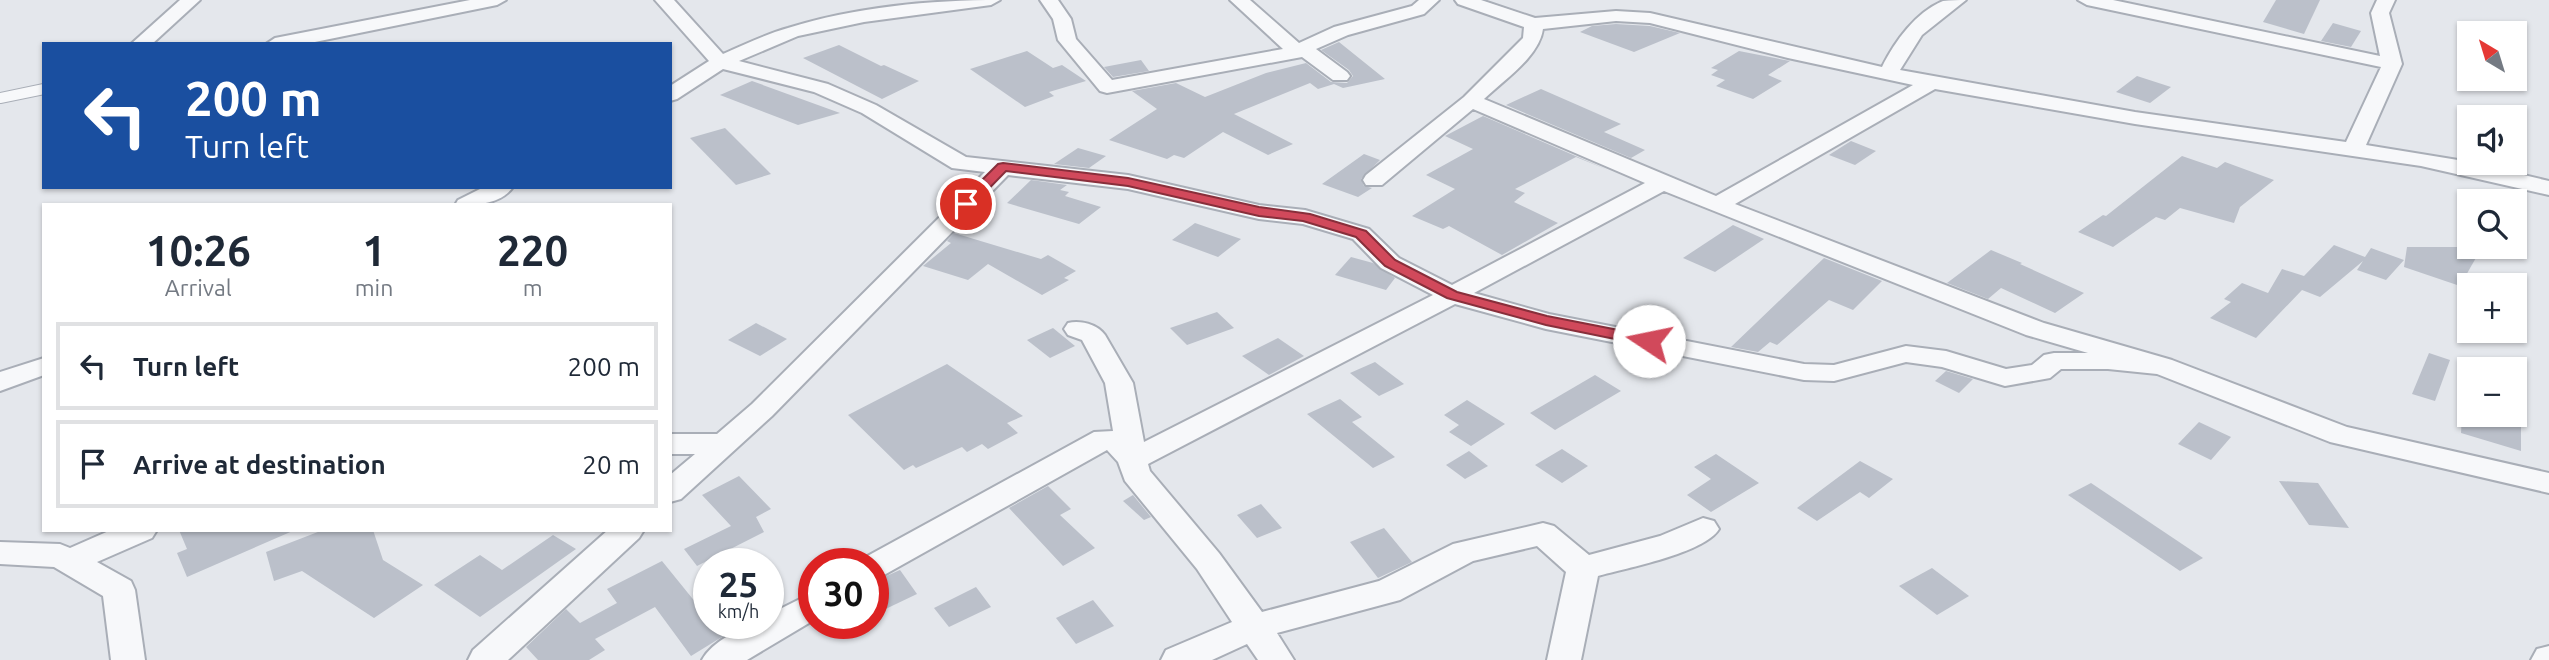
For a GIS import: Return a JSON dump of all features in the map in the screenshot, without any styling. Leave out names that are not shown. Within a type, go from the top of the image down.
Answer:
[{"type":"street","points":[[142,42],[191,0]]},
{"type":"street","points":[[285,42],[497,0]]},
{"type":"street","points":[[664,0],[720,62],[821,88],[869,110],[960,163],[1128,182],[1259,212],[1316,220],[1361,234],[1390,263],[1452,295],[1546,321],[1804,372],[1834,373],[1906,354],[1947,359],[2005,377],[2040,372],[2054,361],[2108,361],[2162,366]]},
{"type":"street","points":[[672,94],[720,62],[793,32],[875,15],[991,0]]},
{"type":"street","points":[[1049,0],[1062,19],[1066,40],[1107,87],[1298,52],[1239,0]]},
{"type":"street","points":[[1340,76],[1302,48],[1341,31],[1418,10],[1430,0]]},
{"type":"street","points":[[1464,0],[1541,23],[1634,15],[1931,83],[2204,129],[2457,165],[2545,181]]},
{"type":"street","points":[[1374,180],[1471,101],[1521,53],[1541,23],[1587,0]]},
{"type":"street","points":[[1888,75],[1902,45],[1920,25],[1957,0]]},
{"type":"street","points":[[2087,0],[2148,6],[2392,64]]},
{"type":"street","points":[[2353,150],[2392,64],[2381,13],[2386,0]]},
{"type":"street","points":[[1717,205],[1931,83]]},
{"type":"street","points":[[1471,101],[1717,205],[2035,328],[2162,366],[2340,435],[2549,483]]},
{"type":"street","points":[[672,490],[762,410],[1003,167]]},
{"type":"street","points":[[1132,460],[1452,295],[1663,182]]},
{"type":"street","points":[[470,203],[498,189]]},
{"type":"street","points":[[1077,329],[1093,335],[1119,383],[1132,460],[1141,480],[1208,561],[1256,626],[1277,660]]},
{"type":"street","points":[[0,382],[42,367]]},
{"type":"street","points":[[889,558],[1104,439],[1116,441],[1132,460]]},
{"type":"street","points":[[672,444],[724,444]]},
{"type":"street","points":[[1583,568],[1669,545],[1703,529]]},
{"type":"street","points":[[69,561],[136,532]]},
{"type":"street","points":[[485,660],[626,532]]},
{"type":"street","points":[[1178,660],[1256,626],[1388,591],[1464,552],[1543,534],[1583,568]]},
{"type":"street","points":[[0,552],[60,556],[119,590],[128,660]]},
{"type":"street","points":[[1564,660],[1583,568]]},
{"type":"street","points":[[719,660],[798,613]]},
{"type":"lane","points":[[0,98],[42,89]]},
{"type":"building","points":[[2276,0],[2320,0],[2304,34],[2263,22]]},
{"type":"building","points":[[2333,23],[2361,31],[2351,47],[2321,41]]},
{"type":"building","points":[[1592,26],[1650,26],[1680,33],[1634,52],[1580,32]]},
{"type":"building","points":[[1339,42],[1385,79],[1343,88],[1334,84],[1318,89],[1310,83],[1234,114],[1293,144],[1268,155],[1223,132],[1184,158],[1174,155],[1167,159],[1109,140],[1157,109],[1132,91],[1176,83],[1205,97],[1266,73],[1306,63],[1331,82],[1347,83],[1353,76],[1349,70],[1321,50]]},
{"type":"building","points":[[839,45],[919,81],[882,99],[803,58]]},
{"type":"building","points":[[1027,51],[1053,68],[1062,65],[1086,81],[1049,92],[1054,96],[1025,107],[970,69]]},
{"type":"building","points":[[1739,51],[1790,61],[1768,75],[1782,81],[1753,99],[1716,86],[1725,80],[1711,75],[1718,70],[1711,68]]},
{"type":"building","points":[[1141,60],[1149,71],[1113,77],[1104,67]]},
{"type":"building","points":[[2137,76],[2171,87],[2150,103],[2116,92]]},
{"type":"building","points":[[752,81],[840,113],[798,125],[720,95]]},
{"type":"building","points":[[1541,89],[1621,124],[1604,132],[1645,150],[1631,158],[1506,105]]},
{"type":"building","points":[[1483,116],[1608,170],[1576,157],[1515,189],[1525,193],[1514,202],[1558,223],[1502,255],[1449,226],[1443,229],[1412,216],[1455,189],[1426,175],[1473,149],[1445,136]]},
{"type":"building","points":[[725,128],[771,174],[736,185],[690,138]]},
{"type":"building","points":[[1851,141],[1876,151],[1855,165],[1829,155]]},
{"type":"building","points":[[1078,148],[1106,156],[1089,168],[1054,164]]},
{"type":"building","points":[[1364,154],[1380,160],[1361,179],[1364,186],[1372,188],[1358,197],[1322,184]]},
{"type":"building","points":[[2182,156],[2217,168],[2225,162],[2274,180],[2240,207],[2234,223],[2180,208],[2165,220],[2156,217],[2113,247],[2078,232],[2103,215],[2106,216]]},
{"type":"building","points":[[1031,180],[1067,185],[1060,190],[1069,192],[1065,196],[1101,207],[1079,224],[1007,203]]},
{"type":"building","points":[[1195,223],[1241,239],[1218,257],[1172,240]]},
{"type":"building","points":[[1733,225],[1764,239],[1715,272],[1683,258]]},
{"type":"building","points":[[954,233],[1041,259],[1048,255],[1076,271],[1064,278],[1069,280],[1042,295],[988,264],[968,280],[923,266],[951,243],[947,241]]},
{"type":"building","points":[[2334,245],[2365,257],[2371,248],[2404,260],[2386,280],[2357,270],[2363,261],[2320,297],[2302,290],[2256,338],[2210,318],[2231,302],[2224,299],[2242,283],[2268,293],[2282,269],[2304,276]]},
{"type":"building","points":[[2407,247],[2457,247],[2457,259],[2475,259],[2467,273],[2457,273],[2457,285],[2404,267]]},
{"type":"building","points":[[1991,250],[2084,293],[2055,313],[2001,288],[1988,299],[1947,283]]},
{"type":"building","points":[[1351,257],[1373,263],[1395,278],[1386,290],[1335,275]]},
{"type":"building","points":[[1824,258],[1882,281],[1853,310],[1829,300],[1777,345],[1770,342],[1758,352],[1731,347]]},
{"type":"building","points":[[1217,312],[1234,328],[1187,345],[1170,328]]},
{"type":"building","points":[[756,323],[787,339],[760,356],[728,340]]},
{"type":"building","points":[[1053,328],[1075,346],[1050,358],[1027,340]]},
{"type":"building","points":[[1278,338],[1304,356],[1269,375],[1242,356]]},
{"type":"building","points":[[2429,353],[2450,360],[2435,401],[2412,394]]},
{"type":"building","points":[[1375,362],[1404,384],[1379,396],[1350,373]]},
{"type":"building","points":[[947,364],[1023,416],[1007,423],[1018,433],[988,449],[982,444],[967,452],[962,447],[916,468],[913,465],[904,470],[848,415]]},
{"type":"building","points":[[1946,371],[1973,379],[1959,393],[1935,381]]},
{"type":"building","points":[[1595,375],[1621,391],[1555,430],[1530,413]]},
{"type":"building","points":[[1340,399],[1362,417],[1352,422],[1395,457],[1373,468],[1307,414]]},
{"type":"building","points":[[1467,400],[1505,424],[1471,446],[1449,432],[1459,425],[1444,415]]},
{"type":"building","points":[[2199,422],[2231,437],[2211,460],[2178,444]]},
{"type":"building","points":[[2461,427],[2521,427],[2521,451],[2461,433]]},
{"type":"building","points":[[1562,449],[1588,466],[1562,483],[1535,465]]},
{"type":"building","points":[[1469,451],[1488,466],[1465,479],[1446,465]]},
{"type":"building","points":[[1716,454],[1759,483],[1711,512],[1687,495],[1711,479],[1694,467]]},
{"type":"building","points":[[1860,461],[1893,479],[1869,498],[1860,492],[1817,521],[1797,508]]},
{"type":"building","points":[[739,476],[771,509],[756,517],[764,532],[732,548],[693,548],[693,561],[684,549],[731,526],[702,495]]},
{"type":"building","points":[[2279,481],[2318,483],[2349,528],[2309,525]]},
{"type":"building","points":[[2091,483],[2203,558],[2180,571],[2068,495]]},
{"type":"building","points":[[1048,486],[1071,509],[1060,515],[1095,548],[1063,566],[1009,508]]},
{"type":"building","points":[[1133,495],[1151,517],[1144,520],[1123,501]]},
{"type":"building","points":[[1261,504],[1282,528],[1257,538],[1237,515]]},
{"type":"building","points":[[1384,528],[1412,562],[1378,578],[1350,542]]},
{"type":"building","points":[[180,532],[290,532],[187,577],[177,553],[187,549]]},
{"type":"building","points":[[318,532],[374,532],[383,560],[423,585],[374,618],[302,571],[274,581],[266,552]]},
{"type":"building","points":[[553,535],[576,549],[480,617],[434,585],[480,555],[502,570]]},
{"type":"building","points":[[662,561],[693,599],[693,639],[719,639],[691,656],[655,607],[595,639],[605,650],[589,660],[538,660],[526,647],[566,609],[580,623],[617,603],[607,589]]},
{"type":"building","points":[[1932,568],[1969,596],[1937,615],[1899,586]]},
{"type":"building","points":[[900,570],[917,594],[889,607],[889,575]]},
{"type":"building","points":[[976,587],[991,607],[949,627],[934,608]]},
{"type":"building","points":[[1093,600],[1114,626],[1076,644],[1056,618]]},
{"type":"route","points":[[966,204],[1003,167],[1128,182],[1259,212],[1305,217],[1361,234],[1390,263],[1452,295],[1546,321],[1649,341]]}]
